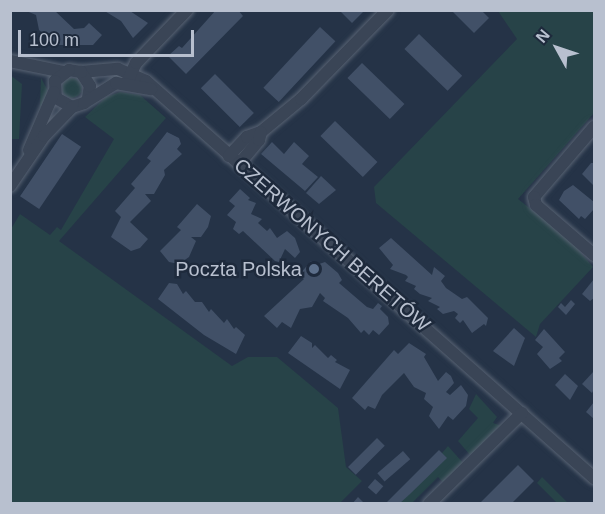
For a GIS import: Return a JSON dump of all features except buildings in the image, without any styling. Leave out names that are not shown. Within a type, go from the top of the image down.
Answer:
[{"type":"street","points":[[10,186],[26,160],[72,107],[110,84],[128,78],[136,63],[187,10]]},
{"type":"street","points":[[230,156],[247,137],[261,132],[301,99],[388,10]]},
{"type":"street","points":[[10,61],[39,70],[63,72],[118,69],[128,78]]},
{"type":"street","points":[[39,70],[54,89],[60,102],[72,107]]},
{"type":"street","points":[[26,160],[34,132],[63,72]]},
{"type":"street","points":[[81,72],[90,86],[88,98]]},
{"type":"street","name":"CZERWONYCH BERETÓW","points":[[128,78],[155,90],[594,478]]},
{"type":"street","points":[[594,127],[536,192],[536,205],[594,255]]},
{"type":"street","points":[[239,164],[259,140],[261,132]]},
{"type":"street","points":[[429,504],[522,413]]},
{"type":"green space","points":[[498,11],[594,11],[594,113],[518,199],[571,241],[593,267],[540,324],[536,337],[376,203],[374,187],[517,39]]},
{"type":"green space","points":[[10,75],[22,84],[19,139],[11,139]]},
{"type":"green space","points":[[41,78],[48,91],[42,107],[40,106]]},
{"type":"green space","points":[[68,78],[76,78],[82,84],[82,92],[76,98],[68,98],[62,92],[62,84]]},
{"type":"green space","points":[[120,92],[140,95],[166,118],[59,241],[232,366],[248,357],[277,357],[338,408],[346,467],[362,481],[340,503],[11,503],[11,229],[20,214],[50,235],[57,227],[61,230],[114,139],[85,117],[106,97]]},
{"type":"green space","points":[[476,394],[497,417],[493,423],[502,426],[470,455],[458,441],[478,418],[469,409]]},
{"type":"green space","points":[[448,446],[464,464],[444,483],[438,477],[412,503],[399,504]]},
{"type":"green space","points":[[542,477],[568,503],[557,503],[537,483]]},
{"type":"place","name":"Poczta Polska","points":[[314,269]]}]
